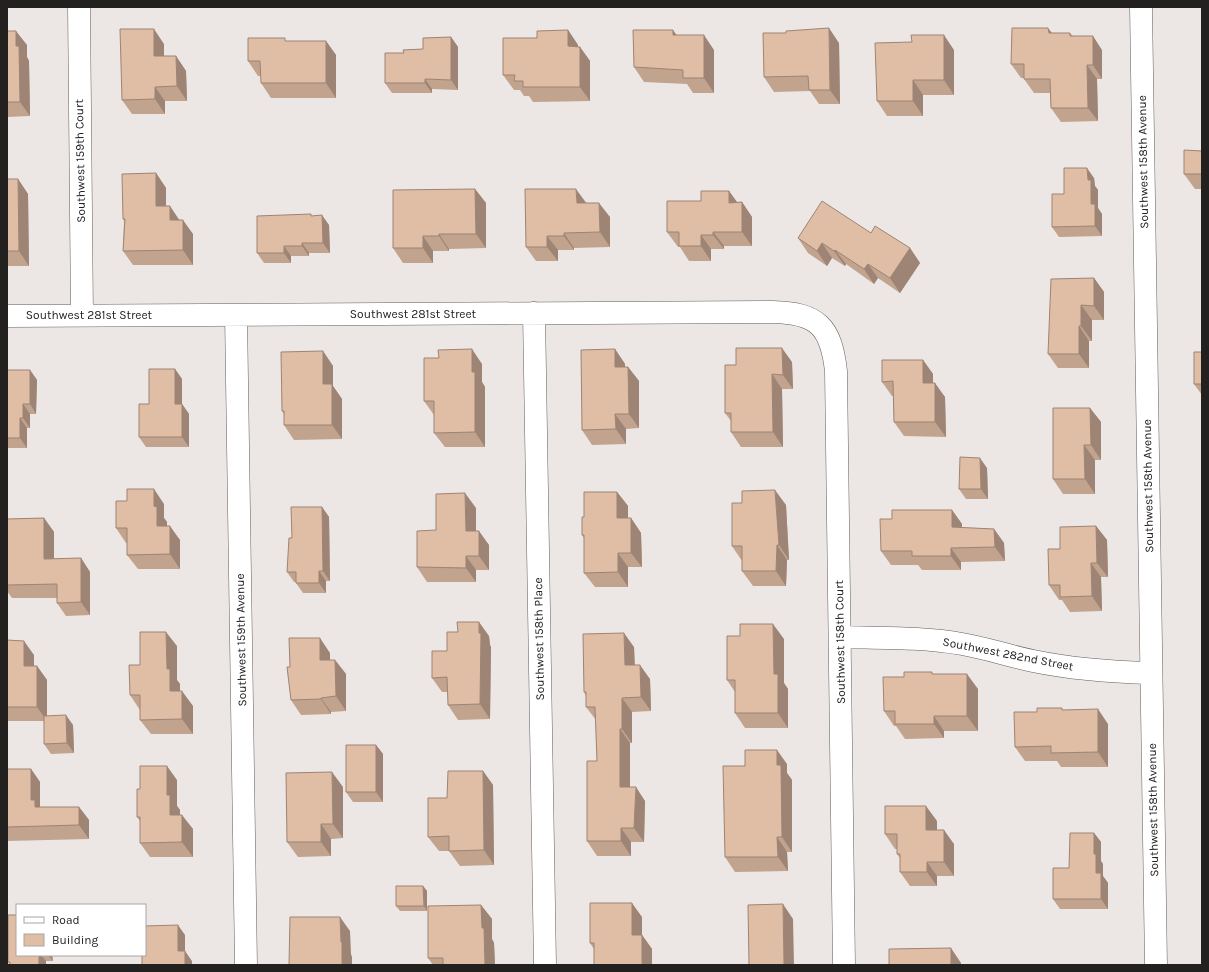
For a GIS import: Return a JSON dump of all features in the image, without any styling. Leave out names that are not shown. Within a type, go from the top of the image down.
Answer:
[{"type":"street","name":"Southwest 159th Court","points":[[78,7],[82,315]]},
{"type":"street","name":"Southwest 158th Avenue","points":[[1141,7],[1156,965]]},
{"type":"street","name":"Southwest 281st Street","points":[[7,316],[785,312],[795,314],[818,324]]},
{"type":"street","name":"Southwest 158th Place","points":[[534,313],[545,965]]},
{"type":"street","name":"Southwest 159th Avenue","points":[[236,315],[246,965]]},
{"type":"street","name":"Southwest 158th Court","points":[[818,324],[825,331],[830,341],[836,371],[844,965]]},
{"type":"street","name":"Southwest 282nd Street","points":[[840,637],[940,640],[1065,667],[1110,672],[1151,673]]},
{"type":"building","points":[[829,28],[830,90],[809,90],[808,76],[764,77],[763,33],[786,33],[786,31]]},
{"type":"building","points":[[1012,28],[1048,28],[1049,33],[1070,33],[1070,36],[1093,36],[1093,65],[1087,65],[1088,108],[1051,108],[1050,79],[1024,79],[1024,64],[1011,64]]},
{"type":"building","points":[[120,29],[154,29],[154,56],[176,56],[177,86],[155,87],[155,99],[122,100]]},
{"type":"building","points":[[568,30],[568,46],[580,47],[580,87],[523,87],[523,81],[514,81],[515,75],[503,75],[503,38],[537,38],[537,31]]},
{"type":"building","points":[[633,30],[673,30],[673,35],[704,35],[704,78],[683,78],[683,70],[634,67]]},
{"type":"building","points":[[7,31],[16,31],[16,46],[19,46],[20,102],[7,102]]},
{"type":"building","points":[[911,35],[944,35],[944,80],[913,80],[913,101],[877,101],[875,43],[912,42]]},
{"type":"building","points":[[451,37],[451,80],[425,79],[425,83],[385,83],[385,53],[404,53],[403,50],[423,49],[423,38]]},
{"type":"building","points":[[248,38],[285,38],[285,41],[326,41],[326,83],[261,83],[260,61],[248,61]]},
{"type":"building","points":[[1184,150],[1202,151],[1202,174],[1184,174]]},
{"type":"building","points":[[1064,168],[1087,168],[1088,180],[1091,180],[1091,204],[1095,204],[1095,226],[1052,227],[1052,194],[1064,194]]},
{"type":"building","points":[[156,173],[156,206],[170,206],[170,220],[183,220],[183,250],[123,251],[125,219],[123,219],[122,174]]},
{"type":"building","points":[[7,179],[18,179],[19,251],[7,251]]},
{"type":"building","points":[[475,189],[476,234],[439,234],[439,236],[423,236],[423,248],[393,248],[393,190]]},
{"type":"building","points":[[525,189],[576,189],[577,203],[599,203],[600,232],[564,233],[564,236],[547,236],[547,247],[526,247]]},
{"type":"building","points":[[701,191],[729,191],[729,203],[742,202],[742,232],[713,232],[713,235],[701,235],[701,246],[679,246],[679,232],[667,232],[667,201],[701,201]]},
{"type":"building","points":[[822,201],[871,233],[875,226],[910,248],[890,278],[868,264],[864,269],[822,243],[817,251],[798,238]]},
{"type":"building","points":[[311,214],[311,216],[322,215],[323,243],[302,243],[302,246],[284,246],[284,253],[257,253],[257,216]]},
{"type":"building","points":[[1094,278],[1094,306],[1081,305],[1079,354],[1048,354],[1051,279]]},
{"type":"building","points":[[736,348],[782,348],[783,375],[772,374],[773,432],[731,432],[731,413],[725,413],[725,365],[736,365]]},
{"type":"building","points":[[472,349],[472,372],[475,372],[475,432],[434,433],[434,401],[424,401],[424,358],[439,358],[438,350]]},
{"type":"building","points":[[615,349],[615,367],[628,367],[629,414],[615,414],[616,429],[582,430],[581,350]]},
{"type":"building","points":[[323,351],[323,384],[332,384],[332,425],[284,425],[284,411],[282,411],[281,352]]},
{"type":"building","points":[[1194,352],[1202,352],[1202,384],[1194,384]]},
{"type":"building","points":[[882,360],[923,360],[923,383],[935,383],[935,422],[894,422],[893,381],[882,382]]},
{"type":"building","points":[[149,369],[175,369],[175,404],[182,404],[182,437],[139,437],[139,404],[149,404]]},
{"type":"building","points":[[7,370],[30,370],[30,404],[23,404],[23,418],[20,418],[20,438],[7,438]]},
{"type":"building","points":[[1053,408],[1090,408],[1091,445],[1084,445],[1085,479],[1053,479]]},
{"type":"building","points":[[960,457],[980,458],[981,489],[959,489]]},
{"type":"building","points":[[127,489],[154,489],[154,506],[157,507],[157,526],[170,526],[170,554],[127,555],[127,528],[116,528],[116,501],[127,501]]},
{"type":"building","points":[[775,490],[779,545],[777,545],[776,571],[742,571],[742,546],[732,546],[732,503],[742,503],[742,491]]},
{"type":"building","points":[[584,492],[617,492],[617,518],[631,518],[631,553],[618,553],[618,572],[584,573],[584,535],[582,535],[582,517],[584,517]]},
{"type":"building","points":[[465,493],[466,531],[479,531],[479,556],[466,556],[466,568],[417,567],[417,531],[436,530],[436,494]]},
{"type":"building","points":[[291,507],[322,507],[323,571],[319,571],[319,583],[296,583],[296,572],[287,572],[289,538],[292,538]]},
{"type":"building","points":[[892,510],[952,510],[952,527],[994,529],[995,547],[951,548],[951,556],[912,556],[912,551],[881,551],[880,519],[892,519]]},
{"type":"building","points":[[44,518],[44,559],[81,558],[81,602],[57,603],[57,584],[7,585],[7,519]]},
{"type":"building","points":[[1096,526],[1097,563],[1091,563],[1092,596],[1060,597],[1060,585],[1049,585],[1048,549],[1060,549],[1060,527]]},
{"type":"building","points":[[457,622],[479,622],[479,633],[481,633],[480,704],[448,705],[447,677],[432,678],[432,651],[447,651],[447,632],[458,632]]},
{"type":"building","points":[[740,624],[773,624],[774,674],[778,674],[778,713],[735,713],[735,680],[727,680],[727,636],[740,636]]},
{"type":"building","points":[[140,632],[166,632],[167,669],[170,669],[170,691],[182,691],[182,719],[140,720],[140,695],[130,695],[129,665],[140,665]]},
{"type":"building","points":[[624,633],[625,665],[640,665],[641,697],[622,698],[622,729],[620,729],[620,787],[636,787],[634,828],[621,828],[621,841],[587,841],[587,761],[597,761],[595,707],[586,707],[586,692],[584,692],[583,634]]},
{"type":"building","points":[[289,638],[320,638],[320,660],[335,660],[336,696],[321,699],[291,700],[287,667],[290,667]]},
{"type":"building","points":[[7,640],[24,641],[24,666],[37,666],[37,707],[7,707]]},
{"type":"building","points":[[904,672],[967,674],[967,716],[934,716],[934,724],[895,724],[895,711],[884,711],[883,677],[904,677]]},
{"type":"building","points":[[1037,708],[1062,708],[1062,710],[1098,709],[1098,752],[1051,753],[1051,746],[1015,747],[1014,712],[1037,712]]},
{"type":"building","points":[[66,715],[67,743],[44,744],[44,716]]},
{"type":"building","points":[[346,745],[376,745],[376,792],[346,792]]},
{"type":"building","points":[[745,750],[777,750],[777,765],[781,765],[782,837],[777,837],[778,857],[725,857],[723,766],[745,766]]},
{"type":"building","points":[[140,766],[167,766],[167,795],[170,795],[170,815],[182,815],[182,842],[140,843],[140,817],[137,817],[137,789],[140,789]]},
{"type":"building","points":[[7,769],[31,769],[31,800],[35,800],[35,807],[79,807],[79,825],[7,827]]},
{"type":"building","points":[[448,771],[483,771],[484,850],[449,851],[449,836],[428,837],[428,798],[447,798]]},
{"type":"building","points":[[332,772],[333,824],[321,824],[321,842],[287,842],[286,773]]},
{"type":"building","points":[[885,806],[926,806],[926,830],[944,830],[944,862],[927,862],[927,872],[900,872],[900,854],[897,854],[897,834],[885,834]]},
{"type":"building","points":[[1070,833],[1094,833],[1096,873],[1101,873],[1101,899],[1053,899],[1053,868],[1069,868]]},
{"type":"building","points":[[396,886],[423,886],[424,906],[396,906]]},
{"type":"building","points":[[590,903],[632,903],[632,935],[642,935],[642,965],[594,965],[594,943],[590,943]]},
{"type":"building","points":[[783,904],[784,965],[749,965],[748,905]]},
{"type":"building","points":[[481,905],[482,928],[484,928],[485,965],[443,965],[443,958],[428,958],[428,906]]},
{"type":"building","points":[[8,915],[16,915],[16,956],[39,956],[39,965],[10,965],[10,962],[8,962]]},
{"type":"building","points":[[290,917],[340,917],[342,965],[289,965]]},
{"type":"building","points":[[178,925],[178,951],[185,951],[185,965],[142,965],[142,956],[146,956],[146,926]]},
{"type":"building","points":[[951,948],[951,965],[889,965],[889,949]]}]
